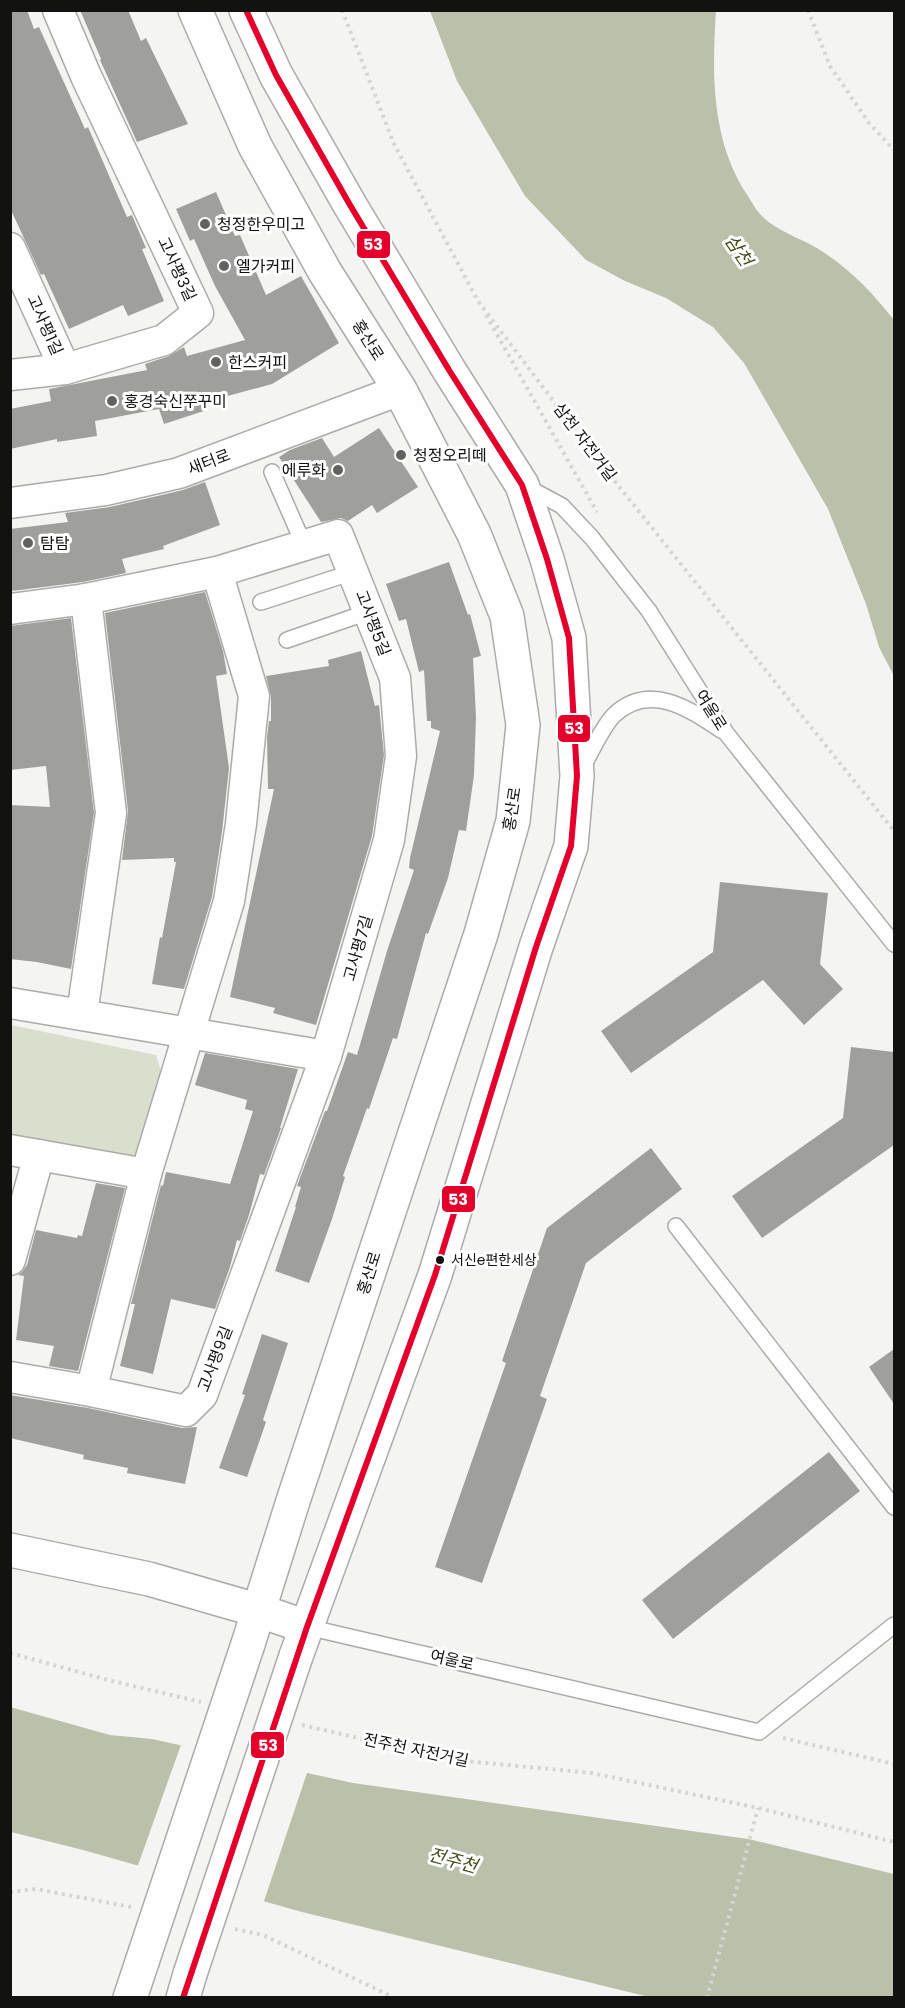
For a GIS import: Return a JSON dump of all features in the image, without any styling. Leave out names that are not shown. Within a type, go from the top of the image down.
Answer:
[{"type":"street","name":"고사평3길","points":[[10,375],[65,369],[164,340],[198,313],[86,76],[58,10]]},
{"type":"street","name":"홍산로","points":[[130,1998],[260,1611],[294,1498],[481,934],[513,821],[523,724],[507,616],[474,534],[400,390],[325,272],[255,146],[195,10]]},
{"type":"street","points":[[186,1986],[302,1641],[435,1275],[533,956],[571,846],[577,776],[569,638],[547,559],[522,485],[449,370],[350,205],[276,75],[246,10]]},
{"type":"street","name":"고사평1길","points":[[10,248],[65,369]]},
{"type":"street","name":"새터로","points":[[10,503],[106,489],[179,473],[400,390]]},
{"type":"street","name":"고사평5길","points":[[10,609],[86,599],[217,572],[338,535],[395,678],[401,756],[389,840]]},
{"type":"street","points":[[91,1391],[146,1174],[229,901],[241,824],[254,696],[217,572]]},
{"type":"street","points":[[82,1014],[111,813],[86,599]]},
{"type":"street","name":"고사평7길","points":[[270,1210],[326,1056],[389,840]]},
{"type":"street","points":[[10,1003],[326,1056]]},
{"type":"street","points":[[10,1260],[25,1152],[146,1174]]},
{"type":"street","name":"고사평9길","points":[[10,1377],[186,1411],[202,1395],[270,1210]]},
{"type":"street","name":"여울로","points":[[10,1550],[149,1579],[260,1611],[302,1641]]},
{"type":"lane","points":[[272,472],[304,545]]},
{"type":"lane","name":"여울로","points":[[522,485],[562,506],[592,538],[649,610],[726,733],[894,944]]},
{"type":"lane","points":[[261,602],[353,572]]},
{"type":"lane","points":[[287,640],[368,612]]},
{"type":"lane","points":[[577,776],[612,716],[635,701],[663,699],[691,710],[726,733]]},
{"type":"lane","points":[[676,1226],[894,1508]]},
{"type":"lane","points":[[759,1732],[894,1624]]},
{"type":"lane","name":"여울로","points":[[302,1641],[759,1732]]},
{"type":"path","name":"삼천 자전거길","points":[[342,10],[394,144],[478,301],[601,464],[894,831]]},
{"type":"path","points":[[808,10],[830,66],[869,123],[894,150]]},
{"type":"path","points":[[478,301],[598,512]]},
{"type":"path","points":[[10,1653],[108,1680],[212,1704]]},
{"type":"path","name":"전주천 자전거길","points":[[292,1723],[454,1760],[592,1773],[758,1808],[894,1842]]},
{"type":"path","points":[[759,1732],[894,1764]]},
{"type":"path","points":[[707,1998],[758,1808]]},
{"type":"shaded area","points":[[11,1025],[156,1055],[164,1081],[136,1157],[11,1139]]},
{"type":"water","name":"삼천","points":[[430,11],[716,11],[714,58],[716,105],[726,150],[734,172],[746,193],[765,219],[828,255],[868,290],[894,320],[894,676],[879,647],[866,604],[828,509],[744,363],[713,327],[666,298],[625,281],[586,260],[525,196],[457,81]]},
{"type":"water","name":"전주천","points":[[10,1707],[110,1735],[152,1739],[353,1783],[748,1839],[894,1874],[894,1997],[649,1997],[302,1912],[11,1832]]},
{"type":"pier","points":[[182,1742],[308,1770],[263,1904],[137,1868]]},
{"type":"building","points":[[10,10],[27,10],[34,29],[39,27],[85,129],[88,127],[127,217],[132,215],[146,248],[142,249],[164,301],[128,316],[123,305],[69,329],[10,208]]},
{"type":"building","points":[[80,10],[128,10],[141,41],[146,38],[188,124],[137,142]]},
{"type":"building","points":[[216,192],[235,236],[240,235],[266,295],[301,276],[339,343],[272,384],[202,403],[204,411],[164,424],[159,409],[95,421],[97,436],[57,442],[57,439],[10,449],[10,409],[51,401],[49,389],[147,370],[145,364],[169,356],[184,347],[187,356],[245,340],[215,286],[194,239],[190,241],[176,209]]},
{"type":"building","points":[[379,428],[418,487],[377,513],[372,505],[348,521],[341,518],[321,522],[279,457],[290,450],[322,438],[334,457]]},
{"type":"building","points":[[205,482],[220,525],[163,546],[164,549],[122,559],[126,573],[83,582],[12,591],[10,529],[68,522],[65,513],[110,507],[183,490]]},
{"type":"building","points":[[449,562],[468,615],[470,614],[481,656],[473,658],[476,717],[474,775],[466,831],[459,830],[448,878],[428,934],[426,933],[397,1039],[393,1038],[369,1109],[367,1108],[309,1283],[275,1271],[296,1207],[301,1187],[297,1186],[348,1052],[357,1055],[387,951],[414,870],[409,868],[410,858],[440,731],[431,728],[431,721],[427,721],[424,670],[419,672],[406,619],[399,621],[386,584]]},
{"type":"building","points":[[205,592],[223,651],[227,674],[216,676],[229,768],[212,897],[184,989],[152,984],[176,862],[174,858],[122,860],[128,811],[105,613]]},
{"type":"building","points":[[71,618],[94,813],[71,969],[10,959],[10,805],[50,807],[46,766],[10,770],[10,626]]},
{"type":"building","points":[[361,651],[375,706],[379,705],[384,755],[372,836],[316,1025],[273,1013],[275,1008],[230,997],[274,789],[268,789],[267,738],[269,721],[271,721],[271,697],[266,676],[329,666],[328,660]]},
{"type":"building","points":[[720,882],[828,893],[820,964],[843,989],[804,1025],[763,980],[631,1073],[601,1031],[713,952]]},
{"type":"building","points":[[851,1047],[894,1052],[894,1145],[762,1238],[732,1196],[843,1118]]},
{"type":"building","points":[[205,1053],[298,1069],[281,1128],[264,1175],[260,1174],[249,1215],[240,1241],[237,1240],[215,1309],[171,1299],[153,1374],[120,1366],[135,1304],[131,1304],[161,1185],[163,1186],[166,1172],[230,1184],[253,1111],[245,1109],[247,1100],[195,1085]]},
{"type":"building","points":[[651,1148],[682,1189],[586,1263],[540,1396],[547,1399],[482,1583],[435,1567],[506,1363],[502,1361],[547,1228]]},
{"type":"building","points":[[96,1183],[125,1188],[78,1371],[49,1366],[54,1346],[16,1340],[24,1276],[18,1275],[27,1265],[36,1230],[77,1238],[78,1235],[82,1236]]},
{"type":"building","points":[[262,1334],[288,1343],[263,1420],[266,1422],[247,1477],[219,1468],[245,1395],[242,1394]]},
{"type":"building","points":[[894,1349],[894,1404],[869,1367]]},
{"type":"building","points":[[10,1395],[88,1408],[182,1428],[197,1427],[185,1484],[127,1473],[128,1468],[83,1459],[84,1455],[10,1438]]},
{"type":"building","points":[[829,1452],[860,1491],[673,1639],[642,1600]]},
{"type":"transit line","name":"53","points":[[183,1998],[307,1627],[435,1275],[536,947],[571,846],[577,776],[569,638],[547,559],[522,485],[449,370],[350,205],[276,75],[246,10]]},
{"type":"place","name":"청정한우미고","points":[[205,224]]},
{"type":"place","name":"엘가커피","points":[[224,266]]},
{"type":"place","name":"한스커피","points":[[216,362]]},
{"type":"place","name":"홍경숙신쭈꾸미","points":[[112,401]]},
{"type":"place","name":"청정오리떼","points":[[401,455]]},
{"type":"place","name":"에루화","points":[[338,470]]},
{"type":"place","name":"탐탐","points":[[28,543]]},
{"type":"place","name":"서신e편한세상","points":[[440,1260]]}]
